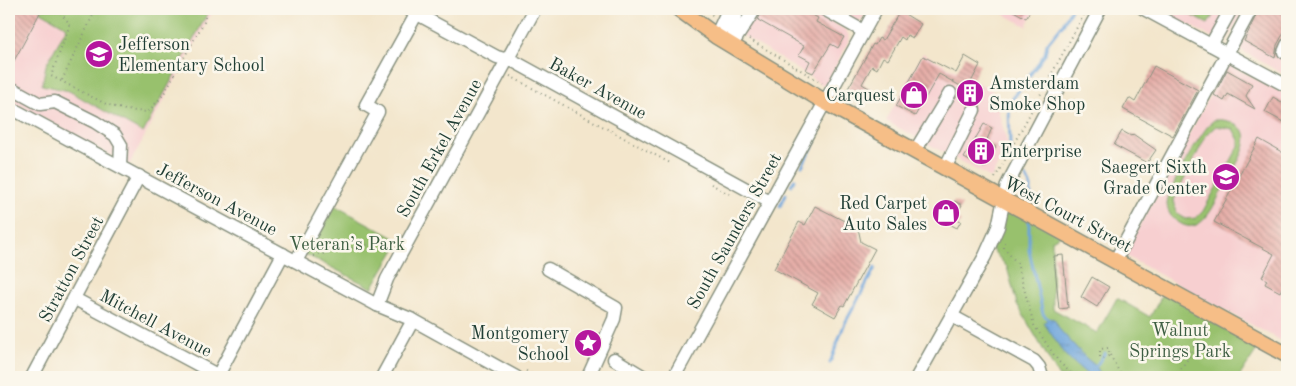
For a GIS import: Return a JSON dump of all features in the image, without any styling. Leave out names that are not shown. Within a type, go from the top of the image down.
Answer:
[{"type":"main road","name":"West Court Street","points":[[679,9],[724,41],[824,102],[1287,355]]},
{"type":"street","name":"South Erkel Avenue","points":[[377,305],[387,280],[535,9]]},
{"type":"street","points":[[724,41],[740,33],[755,9]]},
{"type":"street","points":[[824,9],[863,31]]},
{"type":"street","name":"South Saunders Street","points":[[674,377],[876,9]]},
{"type":"street","points":[[917,377],[996,235],[1002,200],[1012,177],[1100,9]]},
{"type":"street","points":[[1144,9],[1287,86]]},
{"type":"street","points":[[1211,45],[1231,9]]},
{"type":"street","points":[[1115,261],[1250,9]]},
{"type":"street","name":"Baker Avenue","points":[[412,11],[497,57],[504,65],[515,62],[770,202]]},
{"type":"street","points":[[296,261],[378,112],[366,105],[412,11]]},
{"type":"street","points":[[724,41],[729,17]]},
{"type":"street","points":[[9,87],[40,104],[55,102],[95,122],[115,135],[121,145],[120,166]]},
{"type":"street","points":[[915,152],[950,93]]},
{"type":"street","name":"Jefferson Avenue","points":[[9,107],[377,305],[413,320],[516,377]]},
{"type":"street","points":[[945,168],[974,110]]},
{"type":"street","name":"Stratton Street","points":[[32,377],[76,298],[139,176]]},
{"type":"street","points":[[219,377],[283,254]]},
{"type":"street","points":[[548,269],[616,308],[614,319],[588,377]]},
{"type":"street","name":"Mitchell Avenue","points":[[76,298],[219,377]]},
{"type":"street","points":[[952,316],[998,340],[1034,362],[1039,367],[1042,377]]},
{"type":"street","points":[[382,377],[413,320]]},
{"type":"street","points":[[614,359],[644,377]]},
{"type":"path","points":[[57,9],[69,23],[69,27],[51,76],[106,104],[124,110],[148,112],[154,107],[167,87],[204,22],[208,9]]},
{"type":"path","points":[[62,80],[96,9]]},
{"type":"path","points":[[704,9],[729,17]]},
{"type":"path","points":[[995,178],[1086,9]]},
{"type":"path","points":[[740,33],[825,83]]},
{"type":"path","points":[[504,65],[670,163]]},
{"type":"path","points":[[711,184],[729,194]]},
{"type":"path","points":[[1007,236],[1004,248],[1017,263],[1034,325],[1058,361],[1075,377]]},
{"type":"path","points":[[313,256],[376,243],[393,250]]},
{"type":"path","points":[[1175,377],[1189,357],[1210,313]]},
{"type":"path","points":[[1100,357],[1099,351],[1104,348],[1109,349],[1110,355],[1122,377]]},
{"type":"path","points":[[1103,359],[1110,355]]},
{"type":"shaded area","name":"Jefferson Elementary School","points":[[9,9],[214,9],[129,165],[9,100]]},
{"type":"shaded area","points":[[722,9],[807,9],[846,30],[850,38],[827,83],[823,85],[716,19]]},
{"type":"shaded area","points":[[833,9],[867,9],[862,19],[857,22]]},
{"type":"shaded area","points":[[994,9],[1036,9],[1027,24],[1028,27]]},
{"type":"shaded area","points":[[1158,9],[1245,9],[1226,42],[1223,43]]},
{"type":"shaded area","points":[[1256,9],[1287,9],[1287,76],[1237,48]]},
{"type":"shaded area","points":[[923,53],[993,91],[1008,146],[991,178],[886,121]]},
{"type":"shaded area","name":"Saegert Sixth Grade Center","points":[[1227,64],[1287,95],[1287,344],[1124,255]]},
{"type":"green space","name":"Jefferson Elementary School","points":[[42,9],[210,9],[143,133],[69,91],[42,85],[46,65],[67,27],[41,12]]},
{"type":"green space","points":[[1179,9],[1217,9],[1208,24]]},
{"type":"green space","points":[[1214,120],[1223,120],[1235,124],[1245,133],[1245,145],[1240,158],[1208,215],[1195,226],[1187,226],[1171,216],[1167,203],[1179,173],[1194,146]],"holes":[[[1216,126],[1233,129],[1239,140],[1239,146],[1203,211],[1196,218],[1185,219],[1177,213],[1174,200],[1207,134]]]},
{"type":"green space","name":"Walnut Springs Park","points":[[1002,200],[1064,233],[1052,240],[1053,309],[1097,333],[1117,298],[1150,317],[1166,288],[1262,342],[1239,377],[1059,377],[1017,304],[1007,267],[990,247]]},
{"type":"green space","name":"Veteran’s Park","points":[[330,203],[400,241],[372,288],[303,253]]},
{"type":"water","points":[[1048,318],[1054,319],[1060,330],[1096,366],[1102,377],[1090,377],[1065,355],[1044,323]]},
{"type":"building","points":[[9,9],[42,9],[9,70]]},
{"type":"building","points":[[763,9],[800,9],[818,18],[816,22],[844,37],[838,48],[831,44],[813,73],[806,70],[810,61],[799,55],[804,46],[758,20]]},
{"type":"building","points":[[1010,9],[1031,9],[1026,18]]},
{"type":"building","points":[[1259,9],[1287,9],[1287,27],[1277,45],[1275,58],[1244,41]]},
{"type":"building","points":[[900,11],[921,24],[913,38],[907,35],[905,40],[901,37],[888,60],[883,57],[877,69],[872,66],[862,84],[874,91],[870,98],[866,96],[863,101],[846,92],[873,44],[875,45],[879,38],[883,40]]},
{"type":"building","name":"Carquest","points":[[923,56],[956,73],[965,56],[980,65],[971,82],[980,87],[972,102],[969,104],[959,98],[964,88],[939,74],[915,116],[896,106]]},
{"type":"building","points":[[1154,66],[1198,90],[1173,136],[1123,109],[1129,98],[1135,102]]},
{"type":"building","points":[[1227,70],[1252,84],[1246,96],[1255,109],[1228,94],[1224,101],[1214,95]]},
{"type":"building","points":[[1273,97],[1287,105],[1287,124],[1265,112]]},
{"type":"building","name":"Enterprise","points":[[984,124],[992,128],[986,142],[996,147],[984,168],[964,158]]},
{"type":"building","points":[[1122,131],[1131,136],[1133,134],[1156,150],[1147,163],[1114,145]]},
{"type":"building","points":[[1259,139],[1287,155],[1287,166],[1283,173],[1287,176],[1287,290],[1282,288],[1280,292],[1265,284],[1267,280],[1262,277],[1274,254],[1214,222]]},
{"type":"building","name":"Red Carpet Auto Sales","points":[[954,201],[962,205],[954,218],[961,221],[957,228],[934,216],[939,205],[949,210]]},
{"type":"building","points":[[815,206],[858,228],[861,242],[875,249],[844,306],[842,305],[835,317],[812,304],[818,293],[774,269],[799,222],[805,225]]},
{"type":"building","points":[[1063,255],[1068,308],[1059,309],[1054,256]]},
{"type":"building","points":[[1092,277],[1109,287],[1097,307],[1081,297]]},
{"type":"waterway","points":[[1010,145],[1009,104],[1045,54],[1047,44],[1063,24],[1071,9]]},
{"type":"waterway","points":[[802,166],[816,140]]},
{"type":"waterway","points":[[1026,177],[1031,187],[1030,209]]},
{"type":"waterway","points":[[791,185],[795,179]]},
{"type":"waterway","points":[[780,206],[786,194]]},
{"type":"waterway","points":[[1029,218],[1029,250],[1043,314],[1049,320]]},
{"type":"waterway","points":[[830,363],[844,325],[875,268]]},
{"type":"waterway","points":[[1094,369],[1105,353]]},
{"type":"place","name":"Jefferson Elementary School","points":[[99,54]]},
{"type":"place","name":"Amsterdam Smoke Shop","points":[[970,93]]},
{"type":"place","name":"Carquest","points":[[914,95]]},
{"type":"place","name":"Enterprise","points":[[981,151]]},
{"type":"place","name":"Saegert Sixth Grade Center","points":[[1226,177]]},
{"type":"place","name":"Red Carpet Auto Sales","points":[[946,213]]},
{"type":"place","name":"Montgomery School","points":[[588,343]]}]
